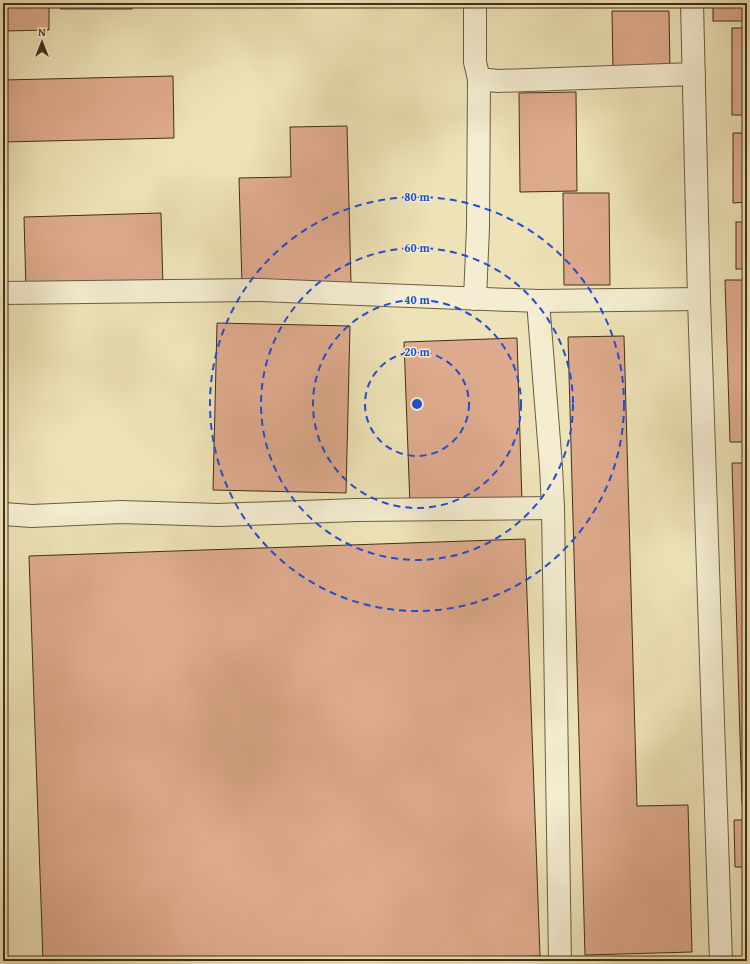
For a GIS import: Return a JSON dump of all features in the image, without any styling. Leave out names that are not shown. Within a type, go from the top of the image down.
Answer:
[{"type":"lane","points":[[475,3],[475,62],[479,79],[478,227],[475,299]]},
{"type":"lane","points":[[692,3],[699,299],[721,961]]},
{"type":"lane","points":[[479,79],[498,81],[694,74]]},
{"type":"lane","points":[[3,293],[260,290],[538,301],[699,299]]},
{"type":"lane","points":[[538,301],[553,508],[560,961]]},
{"type":"lane","points":[[3,514],[32,516],[121,512],[218,515],[356,510],[553,508]]},
{"type":"building","points":[[3,3],[49,3],[49,30],[3,31]]},
{"type":"building","points":[[61,3],[132,3],[132,9],[61,9]]},
{"type":"building","points":[[713,3],[747,3],[747,21],[713,21]]},
{"type":"building","points":[[612,11],[669,11],[670,71],[613,72]]},
{"type":"building","points":[[732,28],[747,28],[747,115],[732,115]]},
{"type":"building","points":[[173,76],[174,138],[3,142],[3,80]]},
{"type":"building","points":[[576,92],[577,191],[520,192],[519,93]]},
{"type":"building","points":[[347,126],[351,283],[242,285],[239,178],[291,177],[290,127]]},
{"type":"building","points":[[733,133],[747,133],[747,202],[733,203]]},
{"type":"building","points":[[563,193],[609,193],[610,285],[564,285]]},
{"type":"building","points":[[161,213],[163,288],[26,292],[24,217]]},
{"type":"building","points":[[736,222],[747,222],[747,269],[736,269]]},
{"type":"building","points":[[725,280],[747,280],[747,442],[730,442]]},
{"type":"building","points":[[217,323],[350,326],[346,493],[213,490]]},
{"type":"building","points":[[624,336],[637,806],[688,805],[692,952],[585,955],[568,337]]},
{"type":"building","points":[[517,338],[522,503],[410,506],[404,342]]},
{"type":"building","points":[[732,463],[747,463],[747,804],[742,804]]},
{"type":"building","points":[[525,539],[540,956],[403,961],[43,961],[29,556]]},
{"type":"building","points":[[734,820],[747,820],[747,867],[735,867]]}]
